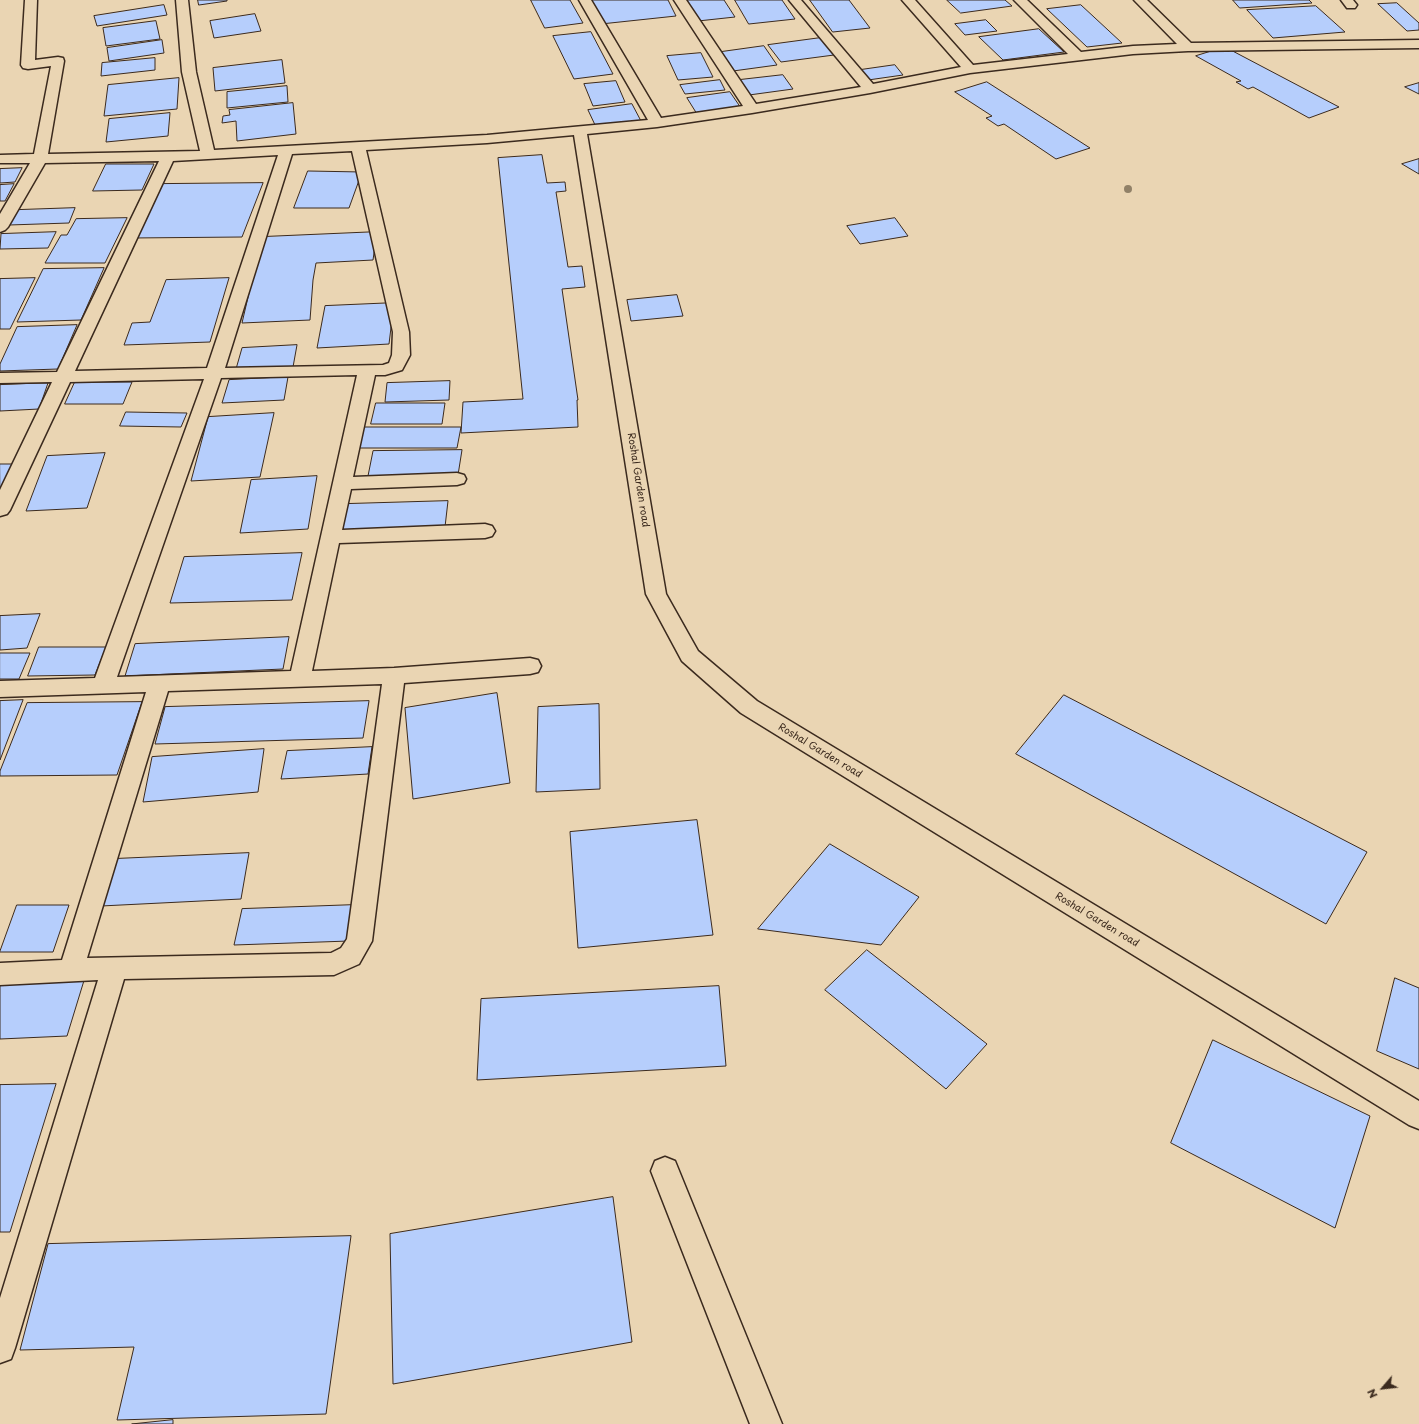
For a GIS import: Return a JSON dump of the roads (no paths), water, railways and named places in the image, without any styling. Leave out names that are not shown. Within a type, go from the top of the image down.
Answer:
[{"type":"street","points":[[0,227],[40,158],[58,61],[28,64],[31,0]]},
{"type":"street","points":[[182,0],[189,72],[208,155]]},
{"type":"street","points":[[585,0],[657,122]]},
{"type":"street","points":[[680,0],[752,109]]},
{"type":"street","points":[[795,0],[870,89]]},
{"type":"street","points":[[908,0],[970,69]]},
{"type":"street","points":[[1020,0],[1078,56]]},
{"type":"street","points":[[1140,0],[1188,47]]},
{"type":"street","points":[[0,159],[168,157],[286,152],[487,139],[580,131],[752,109],[870,89],[970,69],[1133,50],[1188,47],[1419,44]]},
{"type":"street","name":"Roshal Garden road","points":[[580,131],[656,594],[690,656],[749,707],[1419,1116]]},
{"type":"street","points":[[0,378],[385,370],[396,366],[402,355],[401,332],[358,147]]},
{"type":"street","points":[[104,684],[214,374],[286,152]]},
{"type":"street","points":[[0,510],[62,376],[168,157]]},
{"type":"street","points":[[300,678],[367,370]]},
{"type":"street","points":[[342,483],[457,478]]},
{"type":"street","points":[[330,537],[485,532]]},
{"type":"street","points":[[0,689],[104,684],[159,684],[394,676],[530,666]]},
{"type":"street","points":[[0,974],[114,968],[334,964],[350,956],[358,941],[394,676]]},
{"type":"street","points":[[71,970],[159,684]]},
{"type":"street","points":[[0,1348],[114,968]]},
{"type":"street","points":[[665,1171],[766,1424]]}]
